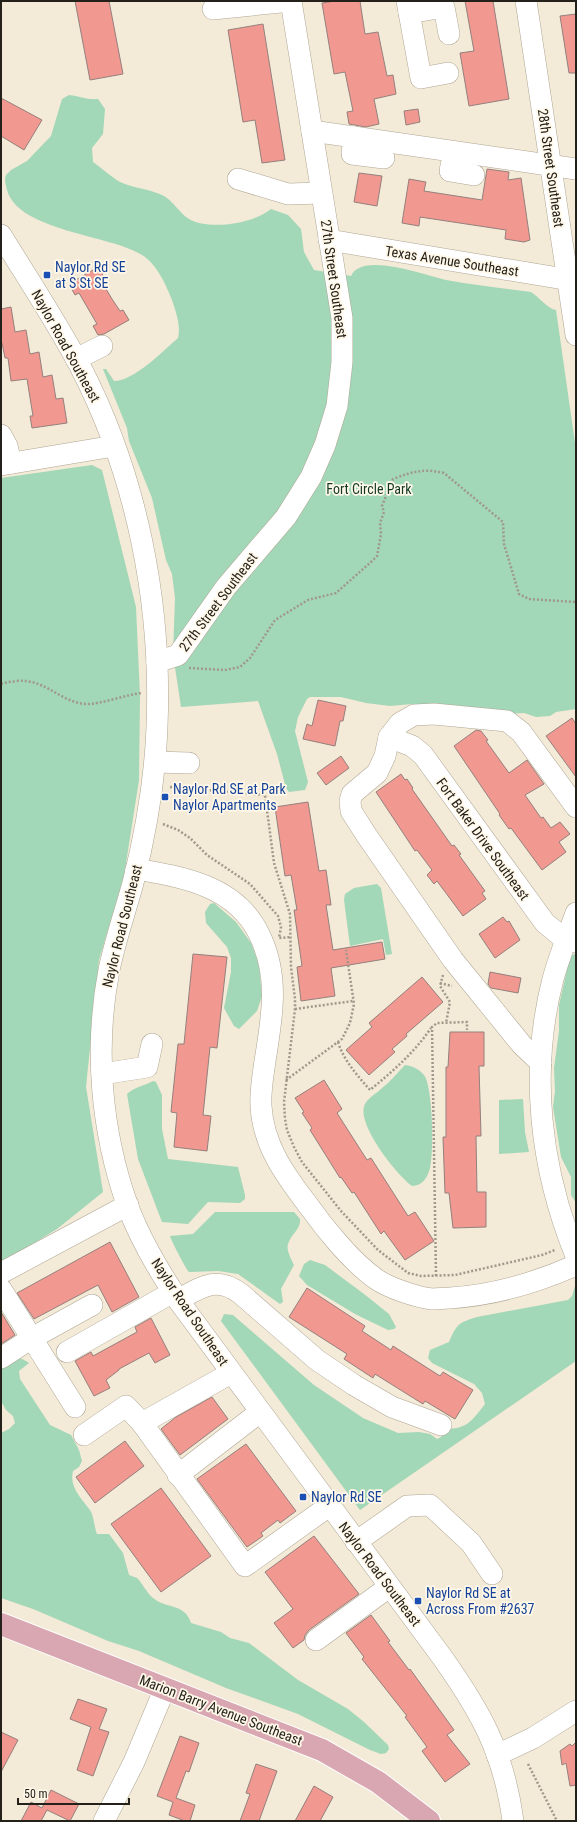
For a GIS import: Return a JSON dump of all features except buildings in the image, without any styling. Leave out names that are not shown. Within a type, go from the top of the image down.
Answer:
[{"type":"main road","name":"Marion Barry Avenue Southeast","points":[[1,1624],[304,1742],[338,1758],[386,1787],[429,1821]]},
{"type":"street","points":[[213,9],[291,1]]},
{"type":"street","name":"27th Street Southeast","points":[[157,662],[178,655],[223,591],[292,507],[311,477],[321,456],[337,406],[343,347],[340,303],[291,1]]},
{"type":"street","name":"28th Street Southeast","points":[[526,1],[551,166],[572,280],[576,335]]},
{"type":"street","points":[[448,74],[421,78],[408,7],[444,7],[449,34]]},
{"type":"street","points":[[312,131],[576,169]]},
{"type":"street","points":[[354,137],[352,154],[384,158]]},
{"type":"street","points":[[454,152],[450,171],[474,175]]},
{"type":"street","points":[[238,179],[288,194],[321,193]]},
{"type":"street","name":"Naylor Road Southeast","points":[[1,235],[56,323],[98,404],[129,492],[144,553],[153,611],[157,662],[158,725],[155,762],[145,833],[114,948],[108,980],[102,1034],[102,1074],[107,1126],[116,1165],[128,1205],[154,1260],[175,1296],[466,1691],[482,1718],[498,1755],[508,1790],[513,1821]]},
{"type":"street","name":"Texas Avenue Southeast","points":[[329,240],[572,280]]},
{"type":"street","points":[[76,359],[102,346]]},
{"type":"street","points":[[1,435],[7,446],[6,464],[114,446]]},
{"type":"street","points":[[541,1063],[522,1045],[453,960],[367,836],[351,810],[350,801],[352,794],[377,773],[385,756],[389,737],[400,723],[414,715],[434,714],[507,721],[521,732],[576,807]]},
{"type":"street","name":"Fort Baker Drive Southeast","points":[[389,737],[412,746],[423,755],[545,923],[571,941]]},
{"type":"street","points":[[155,762],[189,763]]},
{"type":"street","points":[[136,869],[199,882],[223,894],[242,910],[258,932],[268,954],[272,972],[272,1012],[261,1088],[261,1106],[264,1126],[271,1150],[283,1172],[316,1215],[356,1261],[377,1279],[405,1292],[432,1299],[465,1297],[502,1291],[547,1278],[572,1264],[548,1170],[541,1112],[541,1063],[547,1008],[553,979],[571,941],[576,913]]},
{"type":"street","points":[[102,1074],[147,1067],[152,1044]]},
{"type":"street","points":[[1,1273],[128,1205]]},
{"type":"street","points":[[67,1352],[175,1296],[203,1286],[214,1284],[228,1286],[241,1294],[317,1360],[354,1385],[392,1407],[441,1425]]},
{"type":"street","points":[[1,1289],[75,1407]]},
{"type":"street","points":[[1,1358],[32,1338],[92,1305]]},
{"type":"street","points":[[142,1423],[231,1373]]},
{"type":"street","points":[[84,1435],[126,1406],[142,1423],[245,1566],[329,1506]]},
{"type":"street","points":[[178,1475],[260,1412]]},
{"type":"street","points":[[356,1542],[407,1506],[430,1505],[470,1543],[492,1574]]},
{"type":"street","points":[[316,1640],[390,1588]]},
{"type":"street","points":[[104,1821],[134,1762],[165,1688]]},
{"type":"street","points":[[498,1755],[533,1738],[576,1711]]},
{"type":"path","points":[[183,668],[225,670],[240,667],[250,658],[275,620],[308,600],[336,593],[377,556],[381,534],[380,523],[384,512],[382,506],[393,479],[413,471],[433,470],[444,473],[503,522],[504,544],[519,594],[528,599],[542,601],[576,602]]},
{"type":"path","points":[[1,684],[27,680],[44,686],[61,696],[78,703],[89,704],[142,693]]},
{"type":"path","points":[[170,788],[265,795],[274,863],[288,904],[295,1009],[284,1102],[287,1130],[296,1152],[346,1217],[395,1265],[408,1273],[422,1276],[454,1275],[542,1255],[555,1249],[572,1264]]},
{"type":"path","points":[[163,824],[178,830],[190,838],[207,856],[250,884],[278,916],[281,927],[279,938],[290,937]]},
{"type":"path","points":[[286,1080],[342,1039],[350,1023],[353,1001],[346,950]]},
{"type":"path","points":[[446,1023],[450,1002],[440,986],[444,974],[453,960]]},
{"type":"path","points":[[295,1009],[353,1001]]},
{"type":"path","points":[[338,1042],[341,1053],[348,1064],[370,1090],[401,1064],[419,1046],[432,1027],[437,1023],[467,1022],[467,1030]]},
{"type":"path","points":[[432,1027],[436,1276]]},
{"type":"path","points":[[528,1764],[557,1821]]},
{"type":"green space","name":"Fort Circle Park","points":[[69,95],[98,99],[105,109],[103,134],[92,148],[93,162],[120,182],[166,197],[189,219],[198,223],[220,225],[232,224],[254,218],[271,209],[288,215],[301,229],[304,252],[314,270],[351,276],[357,269],[368,266],[381,265],[396,267],[446,280],[531,292],[556,310],[576,450],[576,709],[556,712],[550,716],[536,717],[524,713],[501,714],[412,704],[390,706],[366,703],[341,697],[310,697],[307,699],[298,717],[295,731],[308,782],[305,790],[289,792],[286,788],[277,754],[258,701],[181,707],[173,654],[175,598],[172,574],[166,560],[152,498],[129,441],[127,428],[103,369],[106,369],[114,381],[122,380],[139,371],[178,338],[178,324],[172,300],[157,269],[142,255],[128,248],[67,230],[28,215],[15,204],[7,190],[5,179],[6,175],[11,170],[27,161],[51,136],[62,99]]},
{"type":"green space","points":[[92,465],[102,470],[136,607],[140,696],[139,780],[124,876],[99,960],[86,1087],[103,1192],[57,1229],[1,1263],[1,478]]},
{"type":"green space","points":[[377,884],[381,888],[392,954],[386,955],[383,939],[350,946],[344,900],[345,894],[354,888]]},
{"type":"green space","points":[[214,903],[236,922],[251,943],[259,964],[262,996],[257,1011],[239,1029],[234,1026],[224,1008],[231,972],[231,958],[227,947],[206,923],[205,912],[210,904]]},
{"type":"green space","points":[[576,953],[576,1203],[571,1195],[571,1177],[561,1157],[553,1107],[555,1091],[554,1068],[559,1031],[559,1005],[569,961],[571,956]]},
{"type":"green space","points":[[405,1065],[416,1068],[424,1075],[427,1082],[431,1105],[432,1148],[429,1171],[422,1183],[416,1186],[412,1186],[405,1180],[379,1148],[366,1123],[364,1113],[365,1104],[368,1099]]},
{"type":"green space","points":[[153,1081],[156,1082],[162,1095],[162,1129],[168,1159],[238,1167],[245,1195],[245,1199],[240,1203],[208,1202],[188,1224],[162,1222],[138,1159],[127,1094],[136,1088]]},
{"type":"green space","points":[[523,1099],[525,1132],[529,1152],[499,1154],[499,1100]]},
{"type":"green space","points":[[215,1212],[294,1212],[300,1219],[299,1226],[288,1244],[288,1252],[294,1265],[281,1289],[283,1302],[280,1304],[238,1274],[218,1271],[189,1272],[170,1236],[193,1234]]},
{"type":"green space","points":[[310,1260],[325,1265],[364,1294],[389,1314],[396,1327],[388,1330],[355,1314],[307,1285],[299,1276],[304,1264]]},
{"type":"green space","points":[[576,1283],[576,1361],[360,1510],[221,1321],[224,1314],[233,1315],[314,1385],[363,1418],[398,1433],[419,1432],[430,1434],[437,1439],[441,1437],[444,1429],[458,1428],[468,1423],[476,1416],[485,1404],[482,1393],[474,1384],[432,1363],[428,1358],[430,1350],[449,1342],[456,1328],[462,1323],[471,1319],[568,1300],[572,1296]]},
{"type":"green space","points":[[1,1352],[29,1363],[19,1371],[20,1379],[50,1425],[71,1435],[79,1450],[82,1461],[79,1467],[73,1471],[72,1477],[74,1487],[91,1512],[97,1534],[109,1534],[123,1553],[129,1575],[137,1578],[153,1598],[184,1612],[191,1623],[221,1632],[230,1638],[249,1643],[298,1680],[348,1709],[388,1745],[389,1749],[386,1753],[381,1754],[370,1750],[298,1714],[226,1688],[139,1651],[108,1641],[33,1609],[1,1598],[1,1433],[9,1429],[15,1423],[13,1416],[6,1410],[1,1401]]},
{"type":"place","name":"Naylor Rd SE at S St SE","points":[[47,275]]},
{"type":"place","name":"Naylor Rd SE at Park Naylor Apartments","points":[[165,797]]},
{"type":"place","name":"Naylor Rd SE","points":[[303,1497]]},
{"type":"place","name":"Naylor Rd SE at Across From #2637","points":[[418,1601]]}]
